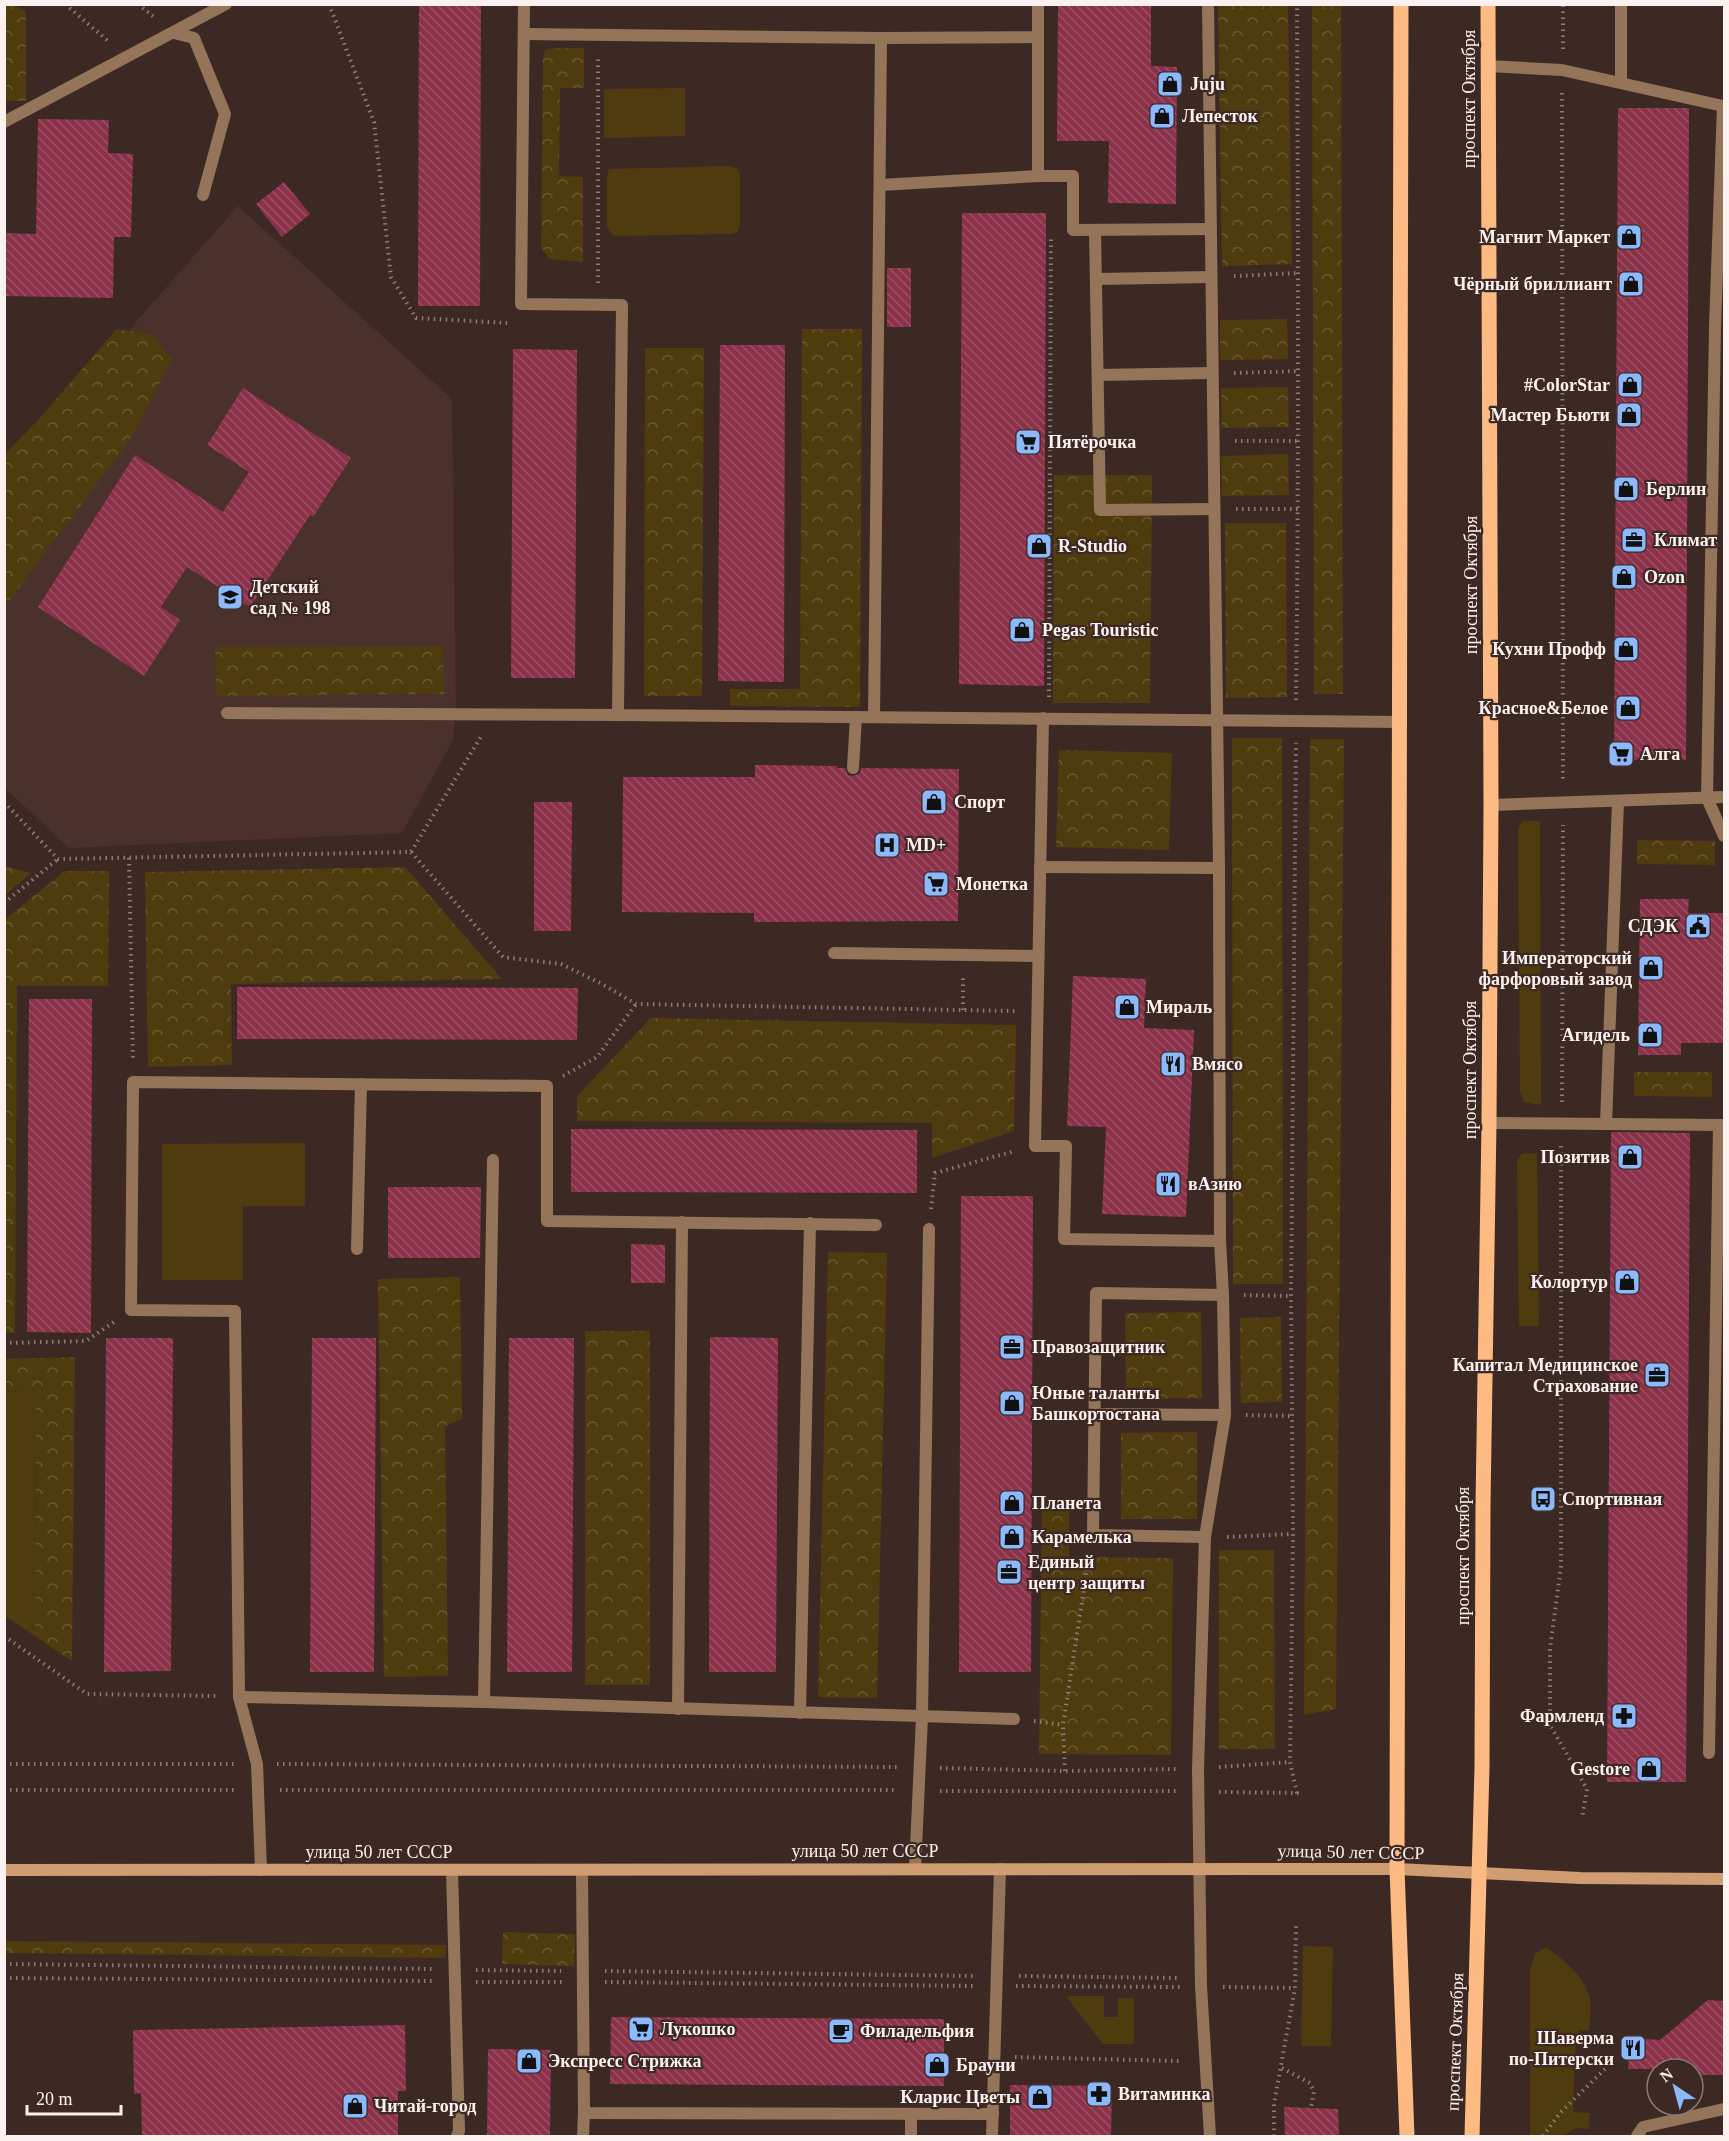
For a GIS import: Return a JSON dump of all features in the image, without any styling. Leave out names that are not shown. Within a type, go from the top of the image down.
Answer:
[{"type":"main road","points":[[1401,4],[1397,1869],[1407,2136]]},
{"type":"main road","name":"проспект Октября","points":[[1472,2136],[1480,1872],[1482,1504],[1489,1123],[1491,805],[1488,4]]},
{"type":"main road","name":"улица 50 лет СССР","points":[[4,1870],[1397,1869],[1580,1878],[1725,1880]]},
{"type":"street","points":[[4,122],[226,4]]},
{"type":"street","points":[[524,4],[521,304],[622,305],[618,715]]},
{"type":"street","points":[[1038,4],[1038,176]]},
{"type":"street","points":[[1208,4],[1219,868],[1220,1241],[1225,1415],[1205,1538],[1198,1769],[1201,1986],[1210,2136]]},
{"type":"street","points":[[1621,4],[1621,82]]},
{"type":"street","points":[[174,33],[194,38],[225,114],[203,195]]},
{"type":"street","points":[[524,34],[881,38],[1038,37]]},
{"type":"street","points":[[874,717],[881,38]]},
{"type":"street","points":[[1488,66],[1562,70],[1724,106],[1707,798],[1725,836]]},
{"type":"street","points":[[880,185],[1072,176],[1073,230],[1210,229]]},
{"type":"street","points":[[1095,230],[1100,510],[1214,509]]},
{"type":"street","points":[[1096,279],[1211,277]]},
{"type":"street","points":[[1098,375],[1212,373]]},
{"type":"street","points":[[227,713],[1401,722]]},
{"type":"street","points":[[853,768],[856,717]]},
{"type":"street","points":[[1046,718],[1040,867],[1035,1146],[1066,1146],[1064,1239],[1220,1241]]},
{"type":"street","points":[[1491,805],[1725,797]]},
{"type":"street","points":[[1606,1124],[1618,801]]},
{"type":"street","points":[[1040,867],[1219,868]]},
{"type":"street","points":[[834,953],[1038,956]]},
{"type":"street","points":[[261,1870],[257,1764],[239,1697],[235,1311],[132,1310],[133,1082],[547,1086],[547,1221],[876,1225]]},
{"type":"street","points":[[357,1249],[361,1084]]},
{"type":"street","points":[[1489,1123],[1722,1125],[1709,1753]]},
{"type":"street","points":[[484,1702],[493,1160]]},
{"type":"street","points":[[678,1709],[682,1222]]},
{"type":"street","points":[[800,1713],[810,1223]]},
{"type":"street","points":[[915,1869],[921,1767],[929,1229]]},
{"type":"street","points":[[1205,1538],[1093,1535],[1096,1293],[1223,1294]]},
{"type":"street","points":[[1095,1414],[1225,1415]]},
{"type":"street","points":[[239,1697],[484,1702],[1014,1719]]},
{"type":"street","points":[[992,2136],[1000,1869]]},
{"type":"street","points":[[452,1870],[459,2131],[457,2136]]},
{"type":"street","points":[[582,1870],[583,2136]]},
{"type":"street","points":[[1637,2136],[1643,2127],[1725,2109]]},
{"type":"street","points":[[584,2114],[993,2114]]},
{"type":"street","points":[[910,2136],[911,2114]]},
{"type":"path","points":[[65,4],[127,58]]},
{"type":"path","points":[[329,4],[374,122],[391,277],[416,318],[508,323],[521,304]]},
{"type":"path","points":[[4,1790],[1298,1793],[1290,1762],[1293,1534],[1291,1296],[1299,371],[1297,4]]},
{"type":"path","points":[[1563,4],[1561,1566],[1550,1649],[1550,1725],[1587,1789],[1582,1818]]},
{"type":"path","points":[[598,34],[598,305]]},
{"type":"path","points":[[1046,718],[1052,235]]},
{"type":"path","points":[[1211,277],[1299,273]]},
{"type":"path","points":[[1212,373],[1299,371]]},
{"type":"path","points":[[1213,441],[1297,441]]},
{"type":"path","points":[[1214,509],[1298,509]]},
{"type":"path","points":[[411,852],[495,714]]},
{"type":"path","points":[[4,802],[58,859]]},
{"type":"path","points":[[4,903],[58,859],[411,852],[503,957],[561,964],[636,1004],[1038,1011]]},
{"type":"path","points":[[129,858],[133,1082]]},
{"type":"path","points":[[963,955],[963,1010]]},
{"type":"path","points":[[547,1086],[597,1057],[636,1004]]},
{"type":"path","points":[[929,1229],[935,1173],[1035,1146]]},
{"type":"path","points":[[1223,1294],[1291,1296]]},
{"type":"path","points":[[4,1343],[86,1341],[132,1310]]},
{"type":"path","points":[[1225,1415],[1291,1416]]},
{"type":"path","points":[[1205,1538],[1293,1534]]},
{"type":"path","points":[[1065,1771],[1063,1725],[1093,1535]]},
{"type":"path","points":[[4,1636],[87,1694],[239,1697]]},
{"type":"path","points":[[1014,1719],[1063,1725]]},
{"type":"path","points":[[4,1764],[921,1767],[1065,1771],[1198,1769],[1290,1762]]},
{"type":"path","points":[[1274,2136],[1274,2104],[1295,1988],[1296,1926]]},
{"type":"path","points":[[4,1978],[1295,1988]]},
{"type":"path","points":[[995,2056],[1179,2061]]},
{"type":"path","points":[[1543,2136],[1560,2114],[1608,2066]]},
{"type":"path","points":[[1282,2068],[1310,2083],[1314,2092],[1311,2108]]},
{"type":"shaded area","name":"Детский сад № 198","points":[[238,206],[452,399],[456,714],[453,740],[402,833],[69,848],[5,788],[4,480],[141,316]]},
{"type":"green space","points":[[4,5],[14,5],[26,12],[26,101],[5,101]]},
{"type":"green space","points":[[1218,5],[1288,5],[1292,264],[1222,266]]},
{"type":"green space","points":[[1312,5],[1341,5],[1343,694],[1314,694]]},
{"type":"green space","points":[[584,48],[584,88],[560,88],[559,176],[583,177],[583,262],[549,259],[541,247],[543,60],[545,50]]},
{"type":"green space","points":[[685,88],[685,136],[604,138],[604,89]]},
{"type":"green space","points":[[730,166],[738,169],[740,175],[738,232],[617,236],[610,233],[607,226],[609,169]]},
{"type":"green space","points":[[1287,319],[1288,359],[1220,360],[1220,320]]},
{"type":"green space","points":[[117,329],[152,335],[172,359],[131,438],[5,606],[5,454],[38,420]]},
{"type":"green space","points":[[802,329],[862,329],[860,707],[730,706],[730,689],[800,689]]},
{"type":"green space","points":[[645,348],[704,348],[702,696],[644,696]]},
{"type":"green space","points":[[1288,387],[1289,427],[1222,428],[1221,388]]},
{"type":"green space","points":[[1288,454],[1289,495],[1222,496],[1221,456]]},
{"type":"green space","points":[[1054,475],[1152,475],[1150,703],[1053,703]]},
{"type":"green space","points":[[1225,523],[1286,523],[1287,697],[1226,698]]},
{"type":"green space","points":[[443,646],[444,694],[216,696],[215,647]]},
{"type":"green space","points":[[1232,738],[1282,738],[1283,1284],[1233,1284]]},
{"type":"green space","points":[[1310,739],[1344,739],[1336,1709],[1304,1715]]},
{"type":"green space","points":[[1059,750],[1172,753],[1169,850],[1056,847]]},
{"type":"green space","points":[[1523,821],[1540,821],[1541,1105],[1524,1102],[1520,1091],[1518,829]]},
{"type":"green space","points":[[1637,840],[1715,841],[1715,865],[1637,864]]},
{"type":"green space","points":[[4,866],[31,873],[5,895]]},
{"type":"green space","points":[[405,867],[502,979],[231,984],[232,1065],[148,1067],[145,872]]},
{"type":"green space","points":[[65,871],[109,871],[108,986],[17,986],[15,1333],[5,1333],[5,919]]},
{"type":"green space","points":[[651,1018],[1016,1025],[1014,1131],[932,1158],[932,1123],[577,1121],[577,1096]]},
{"type":"green space","points":[[1634,1072],[1712,1072],[1712,1097],[1634,1096]]},
{"type":"green space","points":[[305,1143],[305,1206],[243,1206],[243,1280],[162,1280],[162,1144]]},
{"type":"green space","points":[[1537,1153],[1539,1326],[1519,1326],[1517,1160],[1522,1154]]},
{"type":"green space","points":[[828,1252],[887,1253],[877,1698],[818,1697]]},
{"type":"green space","points":[[460,1277],[462,1419],[445,1426],[448,1676],[384,1677],[378,1279]]},
{"type":"green space","points":[[1201,1312],[1202,1398],[1126,1399],[1125,1313]]},
{"type":"green space","points":[[1281,1317],[1282,1402],[1241,1403],[1240,1318]]},
{"type":"green space","points":[[585,1331],[650,1331],[650,1685],[585,1685]]},
{"type":"green space","points":[[75,1357],[72,1661],[35,1636],[36,1392],[5,1391],[4,1359]]},
{"type":"green space","points":[[4,1391],[36,1392],[35,1636],[5,1616]]},
{"type":"green space","points":[[1197,1432],[1197,1519],[1121,1519],[1121,1433]]},
{"type":"green space","points":[[1042,1506],[1069,1506],[1069,1557],[1173,1558],[1171,1755],[1039,1754]]},
{"type":"green space","points":[[1219,1550],[1274,1550],[1275,1749],[1219,1749]]},
{"type":"green space","points":[[503,1932],[575,1934],[574,1966],[502,1964]]},
{"type":"green space","points":[[5,1941],[446,1945],[446,1958],[5,1953]]},
{"type":"green space","points":[[1303,1946],[1333,1947],[1331,2046],[1301,2046]]},
{"type":"green space","points":[[1546,1947],[1576,1972],[1590,1998],[1589,2031],[1579,2030],[1575,2051],[1573,2112],[1590,2113],[1589,2129],[1576,2128],[1562,2136],[1530,2136],[1530,1971],[1535,1954]]},
{"type":"green space","points":[[1066,1996],[1104,1996],[1104,2017],[1118,2017],[1118,1998],[1134,1998],[1134,2044],[1103,2044]]},
{"type":"building","points":[[419,4],[481,4],[480,306],[418,306]]},
{"type":"building","points":[[1058,4],[1151,4],[1151,66],[1177,67],[1176,204],[1108,203],[1109,141],[1057,141]]},
{"type":"building","points":[[1618,108],[1689,108],[1686,760],[1614,760]]},
{"type":"building","points":[[38,119],[109,120],[108,153],[133,154],[131,237],[114,237],[113,298],[4,296],[4,233],[36,234]]},
{"type":"building","points":[[284,182],[310,214],[282,237],[256,204]]},
{"type":"building","points":[[962,213],[1046,213],[1044,686],[959,684]]},
{"type":"building","points":[[887,268],[911,268],[911,327],[887,327]]},
{"type":"building","points":[[720,345],[785,345],[784,682],[718,681]]},
{"type":"building","points":[[513,349],[577,350],[575,678],[511,678]]},
{"type":"building","points":[[243,388],[351,458],[313,517],[310,515],[250,607],[187,567],[161,607],[180,620],[144,676],[38,607],[135,455],[223,512],[249,472],[207,445]]},
{"type":"building","points":[[755,765],[837,766],[837,768],[845,768],[848,775],[853,776],[860,773],[861,768],[959,769],[958,921],[754,922],[754,913],[622,912],[623,777],[755,777]]},
{"type":"building","points":[[534,802],[572,802],[571,931],[534,931]]},
{"type":"building","points":[[1640,899],[1689,899],[1688,913],[1725,913],[1725,1043],[1681,1043],[1681,1055],[1638,1055]]},
{"type":"building","points":[[1073,976],[1146,979],[1144,1028],[1194,1030],[1186,1217],[1102,1214],[1106,1127],[1067,1126]]},
{"type":"building","points":[[237,987],[578,988],[577,1040],[237,1039]]},
{"type":"building","points":[[29,999],[92,999],[91,1333],[27,1332]]},
{"type":"building","points":[[571,1129],[917,1130],[917,1193],[571,1192]]},
{"type":"building","points":[[1611,1132],[1690,1133],[1686,1782],[1607,1782]]},
{"type":"building","points":[[388,1187],[481,1187],[480,1258],[388,1258]]},
{"type":"building","points":[[961,1196],[1033,1196],[1031,1672],[959,1672]]},
{"type":"building","points":[[631,1244],[665,1245],[665,1283],[631,1283]]},
{"type":"building","points":[[710,1337],[778,1338],[776,1672],[709,1672]]},
{"type":"building","points":[[106,1338],[173,1338],[171,1671],[104,1672]]},
{"type":"building","points":[[312,1338],[376,1338],[374,1672],[310,1672]]},
{"type":"building","points":[[509,1338],[574,1338],[572,1672],[507,1672]]},
{"type":"building","points":[[1708,2000],[1725,2001],[1725,2075],[1705,2075],[1705,2057],[1645,2057],[1645,2069],[1628,2069],[1630,2038],[1660,2040]]},
{"type":"building","points":[[611,2017],[944,2019],[944,2086],[610,2084]]},
{"type":"building","points":[[405,2025],[406,2091],[398,2091],[398,2136],[142,2136],[141,2093],[134,2094],[133,2030]]},
{"type":"building","points":[[488,2049],[551,2050],[550,2136],[487,2136]]},
{"type":"building","points":[[1010,2085],[1112,2086],[1111,2136],[1010,2136]]},
{"type":"building","points":[[1284,2107],[1338,2109],[1339,2136],[1285,2136]]},
{"type":"place","name":"Juju","points":[[1170,84]]},
{"type":"place","name":"Лепесток","points":[[1162,116]]},
{"type":"place","name":"Магнит Маркет","points":[[1629,237]]},
{"type":"place","name":"Чёрный бриллиант","points":[[1631,284]]},
{"type":"place","name":"#ColorStar","points":[[1630,385]]},
{"type":"place","name":"Мастер Бьюти","points":[[1629,415]]},
{"type":"place","name":"Пятёрочка","points":[[1028,442]]},
{"type":"place","name":"Берлин","points":[[1626,489]]},
{"type":"place","name":"Климат","points":[[1634,540]]},
{"type":"place","name":"R-Studio","points":[[1039,546]]},
{"type":"place","name":"Ozon","points":[[1624,577]]},
{"type":"place","name":"Детский сад № 198","points":[[230,597]]},
{"type":"place","name":"Pegas Touristic","points":[[1022,630]]},
{"type":"place","name":"Кухни Профф","points":[[1626,649]]},
{"type":"place","name":"Красное&Белое","points":[[1628,708]]},
{"type":"place","name":"Алга","points":[[1621,754]]},
{"type":"place","name":"Спорт","points":[[934,802]]},
{"type":"place","name":"MD+","points":[[887,845]]},
{"type":"place","name":"Монетка","points":[[936,884]]},
{"type":"place","name":"СДЭК","points":[[1698,926]]},
{"type":"place","name":"Императорский фарфоровый завод","points":[[1651,968]]},
{"type":"place","name":"Мираль","points":[[1127,1007]]},
{"type":"place","name":"Агидель","points":[[1650,1035]]},
{"type":"place","name":"Вмясо","points":[[1173,1064]]},
{"type":"place","name":"Позитив","points":[[1630,1157]]},
{"type":"place","name":"вАзию","points":[[1168,1184]]},
{"type":"place","name":"Колортур","points":[[1627,1282]]},
{"type":"place","name":"Правозащитник","points":[[1012,1347]]},
{"type":"place","name":"Капитал Медицинское Страхование","points":[[1657,1375]]},
{"type":"place","name":"Юные таланты Башкортостана","points":[[1012,1403]]},
{"type":"place","name":"Спортивная","points":[[1543,1499]]},
{"type":"place","name":"Планета","points":[[1012,1503]]},
{"type":"place","name":"Карамелька","points":[[1012,1537]]},
{"type":"place","name":"Единый центр защиты","points":[[1009,1572]]},
{"type":"place","name":"Фармленд","points":[[1624,1716]]},
{"type":"place","name":"Gestore","points":[[1649,1769]]},
{"type":"place","name":"Лукошко","points":[[641,2029]]},
{"type":"place","name":"Филадельфия","points":[[841,2031]]},
{"type":"place","name":"Шаверма по-Питерски","points":[[1633,2048]]},
{"type":"place","name":"Экспресс Стрижка","points":[[529,2061]]},
{"type":"place","name":"Брауни","points":[[937,2065]]},
{"type":"place","name":"Витаминка","points":[[1099,2094]]},
{"type":"place","name":"Кларис Цветы","points":[[1040,2097]]},
{"type":"place","name":"Читай-город","points":[[355,2106]]}]
